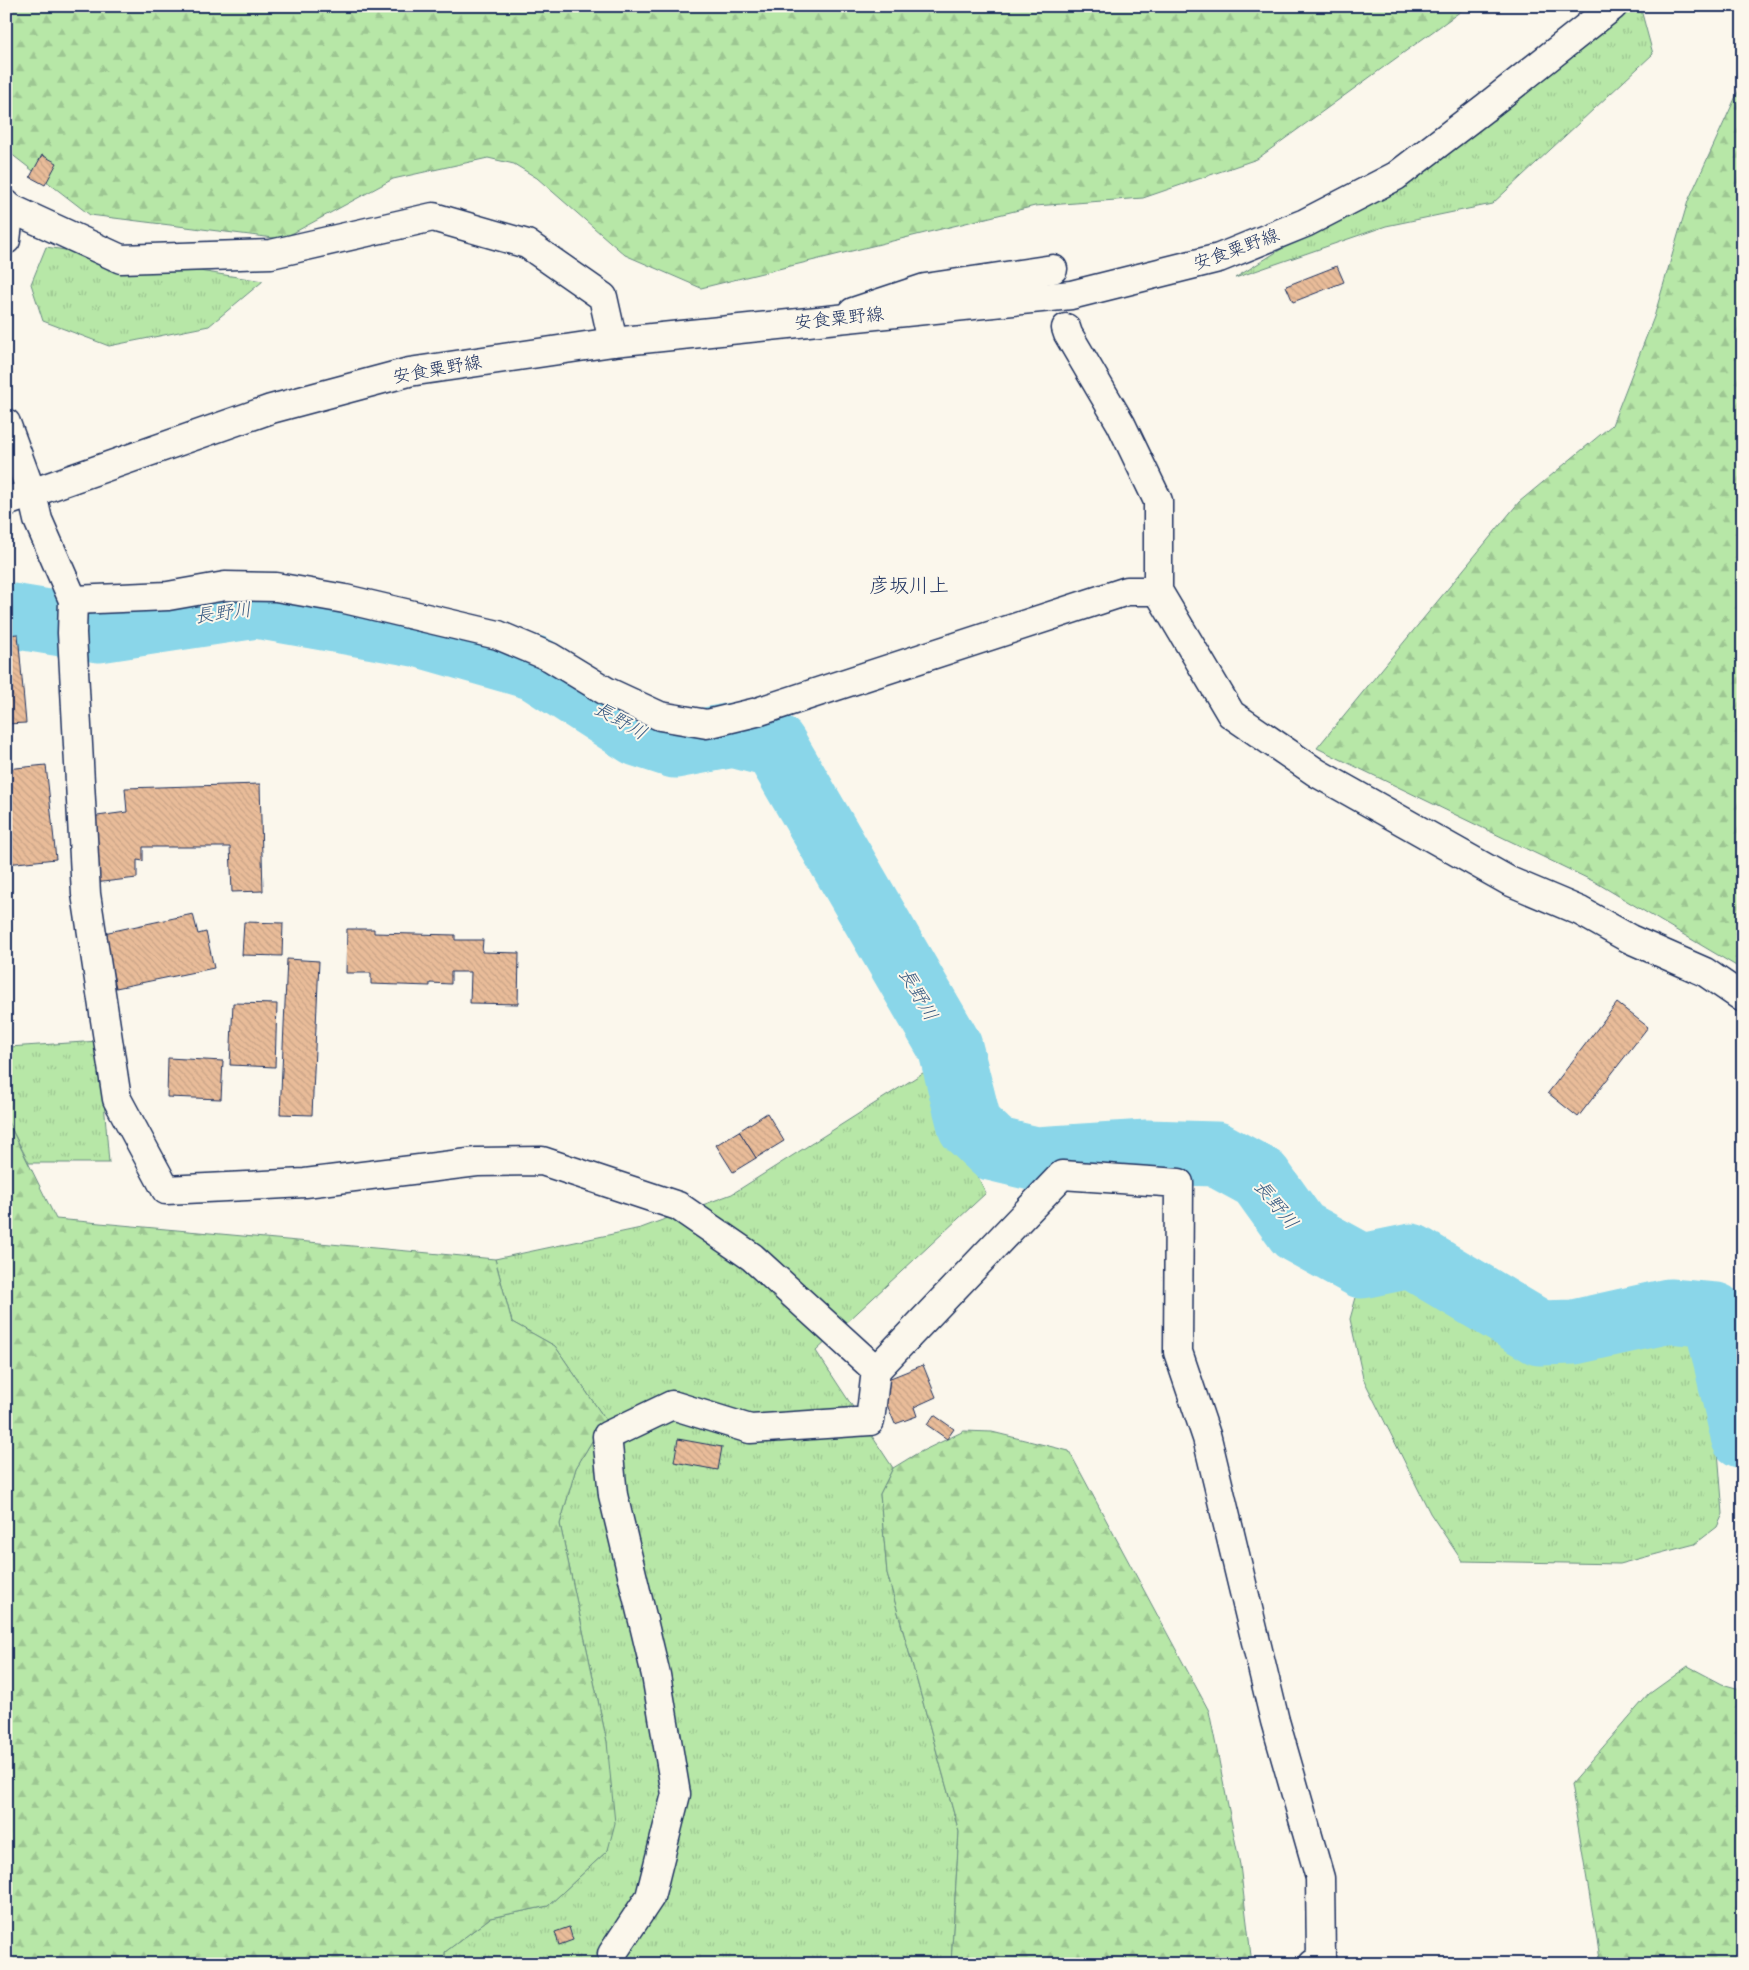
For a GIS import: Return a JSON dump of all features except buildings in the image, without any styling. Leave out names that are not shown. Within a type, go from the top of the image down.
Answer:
[{"type":"street","name":"安食粟野線","points":[[6,502],[271,409],[409,372],[613,342],[1071,295],[1227,255],[1305,223],[1396,176],[1613,6]]},
{"type":"street","points":[[6,240],[8,206],[121,259],[271,254],[433,218],[527,244],[603,298],[613,342]]},
{"type":"street","points":[[830,319],[925,288],[1053,269]]},
{"type":"street","points":[[1066,328],[1121,424],[1158,501],[1158,591],[1231,714],[1317,773],[1509,882],[1580,911],[1630,939],[1705,972],[1743,998]]},
{"type":"street","points":[[6,423],[32,494],[38,520],[72,617],[86,894],[117,1099],[166,1190],[305,1183],[477,1162],[542,1162],[678,1206],[752,1257],[876,1370]]},
{"type":"street","points":[[72,617],[168,596],[225,586],[276,587],[345,599],[498,635],[550,657],[606,691],[660,716],[706,724],[757,712],[1127,591],[1158,591]]},
{"type":"street","points":[[614,1964],[612,1954],[650,1897],[676,1794],[656,1675],[613,1495],[607,1436],[672,1405],[750,1429],[870,1420],[876,1370],[1062,1175],[1180,1183],[1178,1352],[1207,1438],[1274,1720],[1320,1878],[1322,1959],[1313,1964]]},
{"type":"green space","points":[[6,6],[1468,6],[1257,159],[1143,198],[1035,206],[701,288],[625,255],[537,178],[514,164],[488,158],[393,179],[282,239],[90,215],[6,150]]},
{"type":"green space","points":[[1636,6],[1640,6],[1653,54],[1492,204],[1386,226],[1235,278],[1513,104]]},
{"type":"green space","points":[[1743,81],[1743,970],[1595,882],[1317,748],[1519,502],[1612,425],[1654,317],[1688,201]]},
{"type":"green space","points":[[46,247],[263,281],[209,326],[109,346],[43,321],[31,284]]},
{"type":"green space","points":[[6,1018],[9,1047],[99,1041],[109,1163],[29,1163],[6,1118]]},
{"type":"green space","points":[[926,1071],[986,1193],[816,1351],[893,1468],[880,1494],[887,1573],[959,1832],[951,1964],[445,1964],[445,1952],[490,1918],[548,1906],[608,1850],[607,1742],[560,1524],[576,1468],[605,1419],[555,1346],[512,1322],[495,1259],[641,1228],[732,1194]]},
{"type":"green space","points":[[6,1118],[56,1219],[495,1259],[512,1322],[555,1346],[605,1419],[576,1468],[560,1524],[607,1742],[615,1823],[608,1850],[548,1906],[490,1918],[445,1952],[445,1964],[6,1964]]},
{"type":"green space","points":[[1401,1265],[1500,1340],[1526,1352],[1581,1351],[1635,1334],[1674,1327],[1698,1340],[1711,1363],[1723,1514],[1717,1527],[1695,1544],[1619,1564],[1462,1561],[1430,1513],[1363,1378],[1350,1319],[1360,1283]]},
{"type":"green space","points":[[964,1431],[992,1432],[1069,1451],[1209,1711],[1240,1865],[1252,1964],[951,1964],[959,1832],[887,1573],[880,1494],[893,1468],[916,1454]]},
{"type":"green space","points":[[1688,1666],[1722,1684],[1743,1690],[1743,1964],[1601,1964],[1571,1784],[1649,1694]]},
{"type":"waterway","name":"長野川","points":[[6,615],[98,630],[256,606],[420,635],[535,668],[638,734],[675,746],[733,735],[775,746],[950,1047],[970,1126],[994,1149],[1036,1159],[1147,1152],[1216,1154],[1260,1178],[1298,1231],[1362,1266],[1411,1256],[1540,1333],[1574,1332],[1669,1311],[1715,1315],[1743,1436]]},
{"type":"district","name":"彦坂川上","points":[[909,585]]}]
